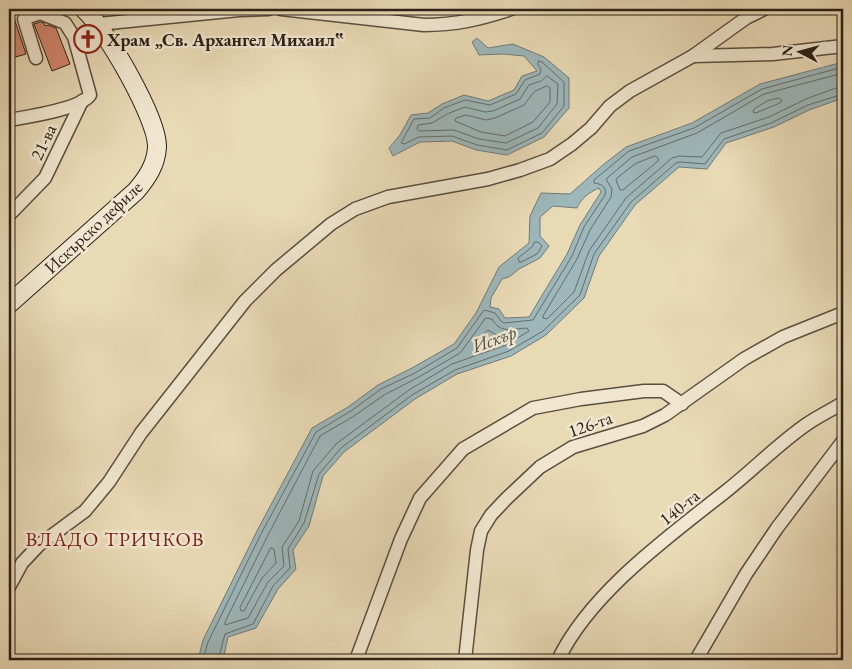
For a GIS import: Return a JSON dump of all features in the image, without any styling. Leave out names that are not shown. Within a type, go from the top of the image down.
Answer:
[{"type":"main road","name":"Искърско дефиле","points":[[9,304],[136,191],[156,159],[156,134],[152,122],[99,24],[84,9]]},
{"type":"street","points":[[99,24],[239,10],[269,9]]},
{"type":"street","points":[[281,9],[424,25],[447,25],[478,20],[511,9]]},
{"type":"street","points":[[9,587],[22,564],[39,545],[85,511],[109,482],[141,432],[245,301],[276,270],[331,224],[355,209],[388,197],[488,179],[550,159],[591,128],[610,106],[630,91],[693,56],[746,18],[764,9]]},
{"type":"street","points":[[36,58],[24,19],[39,11]]},
{"type":"street","name":"21-ва","points":[[9,215],[45,178],[82,101],[88,99],[90,91],[74,37],[65,23],[39,11]]},
{"type":"street","points":[[693,56],[773,54],[843,46]]},
{"type":"street","points":[[9,120],[67,108],[82,101]]},
{"type":"street","name":"126-та","points":[[465,660],[477,550],[482,531],[491,515],[506,498],[540,467],[573,446],[643,426],[682,404],[744,359],[783,337],[843,313]]},
{"type":"street","points":[[356,660],[401,539],[420,498],[463,449],[533,408],[581,399],[644,391],[662,391],[682,404]]},
{"type":"street","name":"140-та","points":[[558,660],[581,624],[605,594],[652,551],[807,424],[843,403]]},
{"type":"street","points":[[696,660],[746,574],[843,441]]},
{"type":"water","points":[[477,38],[488,48],[513,44],[544,57],[569,78],[569,108],[544,137],[507,155],[476,150],[452,141],[420,142],[393,156],[389,148],[400,135],[411,115],[428,113],[442,104],[464,95],[488,101],[514,90],[522,76],[537,71],[524,56],[503,54],[479,55],[472,42]]},
{"type":"water","name":"Искър","points":[[843,62],[843,98],[809,110],[774,127],[726,143],[707,169],[679,167],[635,205],[599,256],[584,298],[546,335],[511,356],[457,374],[415,399],[344,452],[323,476],[309,526],[293,550],[296,569],[278,589],[256,628],[228,637],[223,660],[198,660],[203,640],[258,529],[312,428],[348,407],[378,385],[454,344],[476,313],[499,267],[529,243],[530,216],[541,193],[570,194],[626,147],[692,123],[760,84]],"holes":[[[599,188],[601,192],[580,225],[567,254],[529,317],[505,318],[499,309],[490,307],[491,298],[502,279],[509,277],[519,269],[540,258],[549,246],[540,236],[540,217],[553,206],[577,208],[583,198],[589,193]]]},
{"type":"building","points":[[9,9],[11,9],[26,54],[12,58],[9,49]]},
{"type":"building","points":[[44,23],[45,26],[48,25],[56,28],[70,64],[52,71],[34,24]]},
{"type":"place","name":"Храм „Св. Архангел Михаил‟","points":[[88,39]]},
{"type":"district","name":"ВЛАДО ТРИЧКОВ","points":[[115,539]]}]
